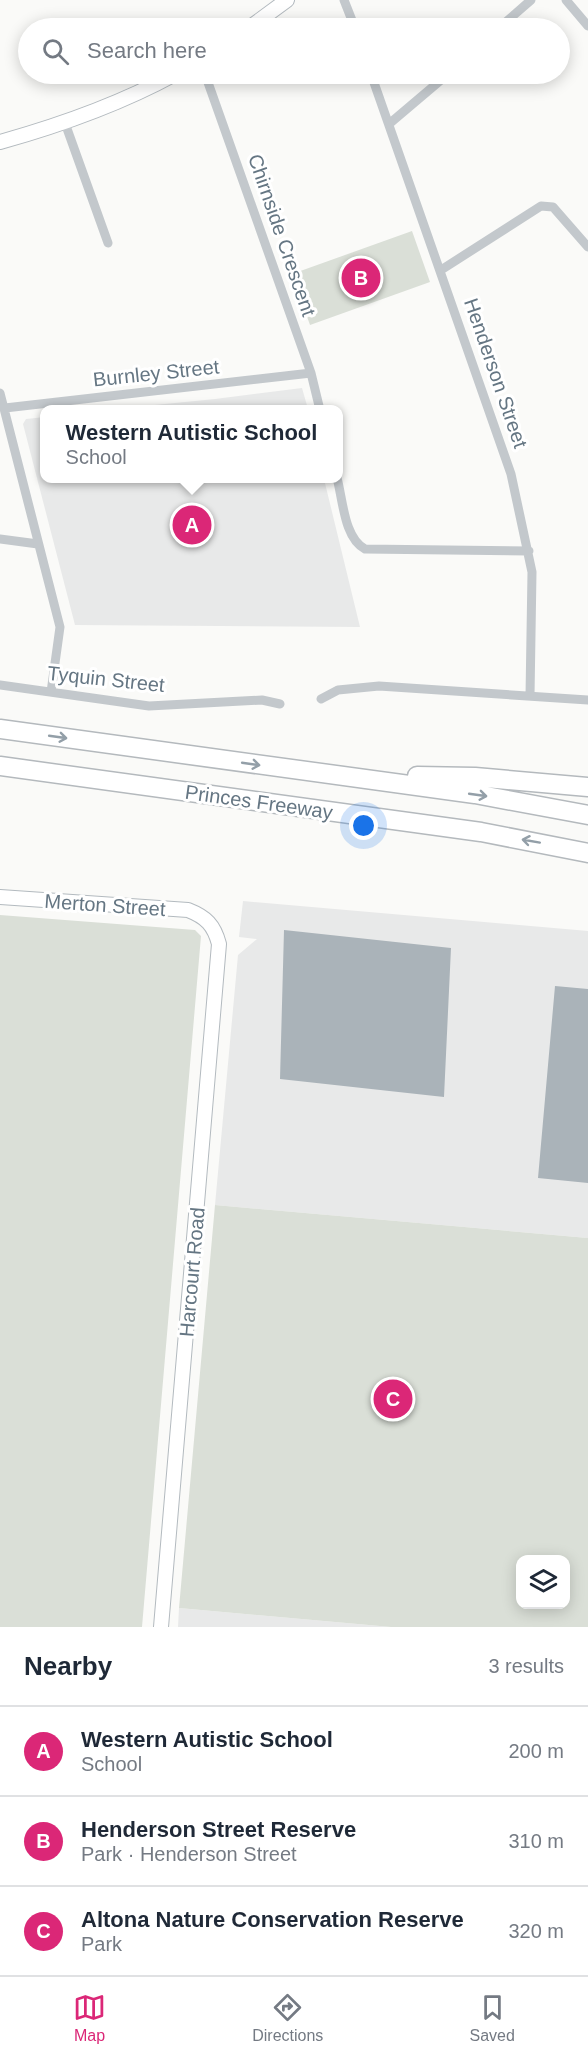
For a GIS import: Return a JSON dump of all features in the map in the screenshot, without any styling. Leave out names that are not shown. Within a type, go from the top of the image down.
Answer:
[{"type":"highway","name":"Princes Freeway","points":[[0,729],[503,798],[588,815]]},
{"type":"highway","name":"Princes Freeway","points":[[0,766],[481,832],[588,853]]},
{"type":"highway","points":[[337,775],[475,777],[588,787]]},
{"type":"street","points":[[263,18],[287,0]]},
{"type":"street","points":[[344,0],[351,18]]},
{"type":"street","points":[[510,18],[531,0]]},
{"type":"street","points":[[566,0],[588,26]]},
{"type":"street","points":[[0,142],[65,123],[155,84]]},
{"type":"street","name":"Chirnside Crescent","points":[[210,84],[311,373],[319,405]]},
{"type":"street","name":"Henderson Street","points":[[375,84],[505,451],[529,551],[532,584],[530,696]]},
{"type":"street","points":[[389,124],[436,84]]},
{"type":"street","points":[[65,123],[108,243]]},
{"type":"street","points":[[441,270],[541,206],[553,207],[588,247]]},
{"type":"street","name":"Burnley Street","points":[[5,408],[311,373]]},
{"type":"street","points":[[0,393],[60,627],[51,692]]},
{"type":"street","points":[[338,483],[351,532],[358,545],[365,549],[529,551]]},
{"type":"street","points":[[0,539],[38,544]]},
{"type":"street","name":"Tyquin Street","points":[[0,685],[149,706],[262,700],[280,704]]},
{"type":"street","points":[[321,699],[338,690],[379,686],[588,700]]},
{"type":"street","name":"Merton Street","points":[[0,897],[188,910],[208,921]]},
{"type":"street","name":"Harcourt Road","points":[[161,1627],[218,976],[219,944],[216,931],[208,921]]},
{"type":"shaded area","points":[[412,231],[430,282],[310,325],[292,274]]},
{"type":"shaded area","points":[[302,388],[307,405],[155,405]]},
{"type":"shaded area","points":[[40,418],[40,483],[325,483],[360,627],[75,625],[23,424],[26,419]]},
{"type":"shaded area","points":[[243,901],[588,931],[588,1238],[215,1205],[238,955],[257,939],[239,937]]},
{"type":"shaded area","points":[[0,915],[195,930],[201,936],[142,1627],[0,1627]]},
{"type":"shaded area","points":[[215,1205],[588,1238],[588,1627],[391,1627],[179,1608]]},
{"type":"shaded area","points":[[179,1608],[391,1627],[178,1627]]},
{"type":"building","points":[[284,930],[451,948],[444,1097],[280,1079]]},
{"type":"building","points":[[555,986],[588,989],[588,1183],[538,1178]]},
{"type":"place","name":"Henderson Street Reserve","points":[[361,278]]},
{"type":"place","name":"Western Autistic School","points":[[192,525]]},
{"type":"place","name":"Altona Nature Conservation Reserve","points":[[393,1399]]}]
